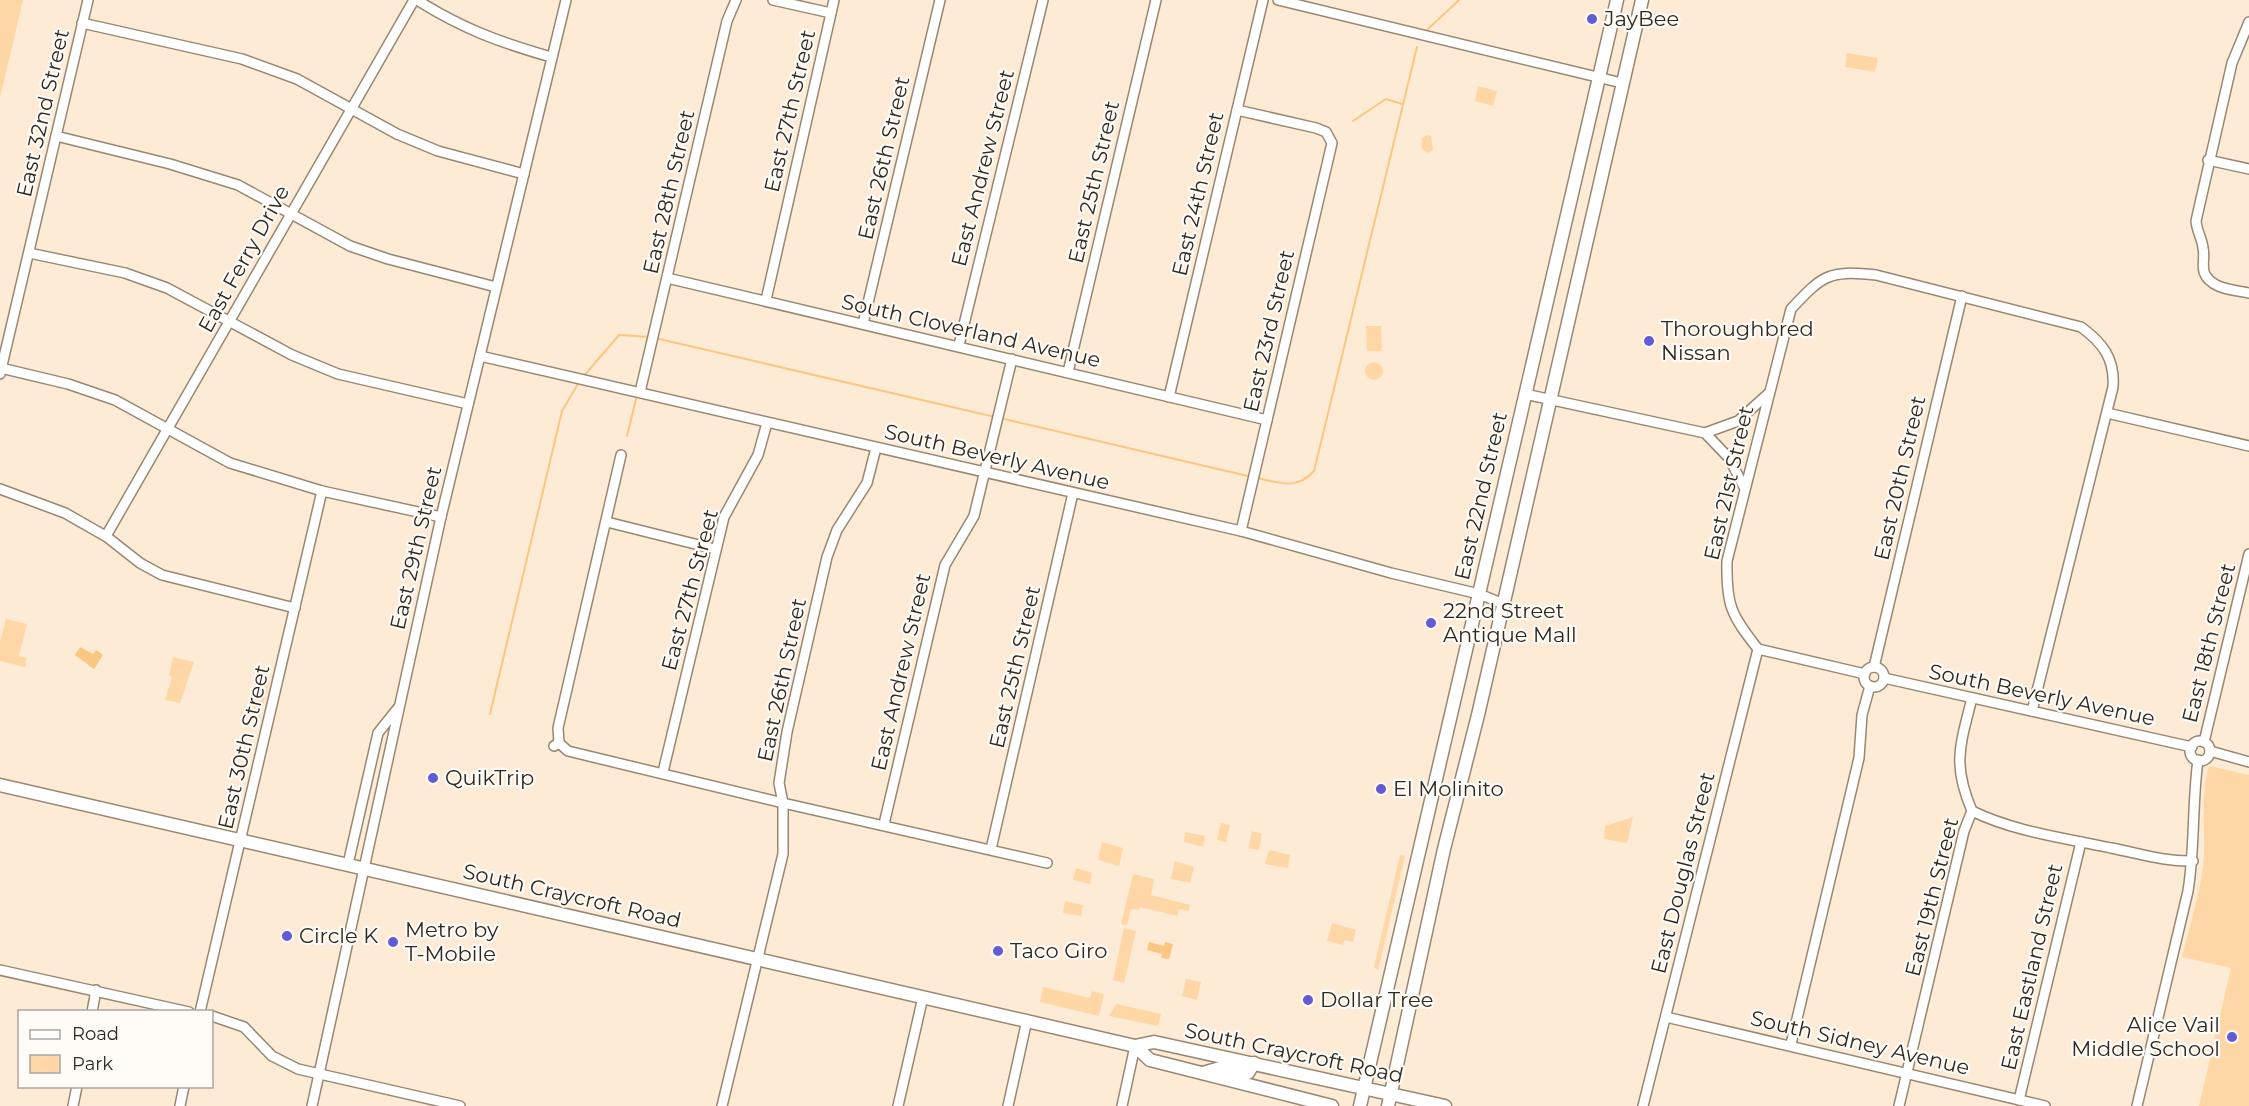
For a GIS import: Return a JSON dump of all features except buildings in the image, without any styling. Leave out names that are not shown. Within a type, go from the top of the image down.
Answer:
[{"type":"main road","name":"East 22nd Street","points":[[1360,1106],[1617,0]]},
{"type":"main road","points":[[1389,1100],[1444,849],[1504,604],[1642,0]]},
{"type":"main road","name":"South Craycroft Road","points":[[0,785],[365,867],[757,960],[1135,1046],[1154,1042],[1364,1087],[1389,1100],[1445,1106]]},
{"type":"main road","name":"South Craycroft Road","points":[[1135,1046],[1150,1060],[1332,1106]]},
{"type":"main road","points":[[1202,1073],[1220,1068],[1248,1073],[1254,1064]]},
{"type":"street","name":"East 32nd Street","points":[[1,371],[88,0]]},
{"type":"street","points":[[416,0],[453,23],[487,38],[551,57]]},
{"type":"street","name":"East Ferry Drive","points":[[106,536],[231,321],[290,214],[416,0]]},
{"type":"street","name":"East 29th Street","points":[[312,1106],[441,517],[566,0]]},
{"type":"street","name":"East 28th Street","points":[[640,393],[727,21],[736,0]]},
{"type":"street","points":[[773,0],[831,14]]},
{"type":"street","name":"East 27th Street","points":[[766,300],[834,0]]},
{"type":"street","name":"East 26th Street","points":[[863,324],[940,0]]},
{"type":"street","name":"East Andrew Street","points":[[959,345],[1043,0]]},
{"type":"street","name":"East 25th Street","points":[[1068,372],[1156,0]]},
{"type":"street","name":"East 24th Street","points":[[1169,397],[1263,0]]},
{"type":"street","points":[[1278,0],[1316,4],[1622,83]]},
{"type":"street","points":[[82,22],[242,59],[297,79],[397,134],[438,151],[524,174]]},
{"type":"street","points":[[2249,22],[2232,63],[2208,160],[2196,221],[2197,232],[2204,250],[2206,276],[2220,287],[2249,293]]},
{"type":"street","points":[[1237,110],[1316,128],[1330,138],[1340,131]]},
{"type":"street","points":[[56,136],[170,164],[238,185],[350,246],[388,259],[496,287]]},
{"type":"street","name":"East 23rd Street","points":[[1241,531],[1330,152],[1330,138]]},
{"type":"street","points":[[2208,160],[2249,170]]},
{"type":"street","points":[[28,253],[125,273],[167,288],[292,355],[338,374],[468,404]]},
{"type":"street","points":[[1769,393],[1791,309],[1815,283],[1842,272],[1875,275],[2065,321],[2081,327],[2096,337],[2113,364],[2113,387],[2032,711]]},
{"type":"street","points":[[2198,283],[2206,276]]},
{"type":"street","name":"South Cloverland Avenue","points":[[667,278],[959,345],[1267,420]]},
{"type":"street","name":"East 20th Street","points":[[1874,668],[1962,296]]},
{"type":"street","name":"South Beverly Avenue","points":[[480,356],[1241,531],[1391,573],[1479,594],[1504,604]]},
{"type":"street","name":"East Andrew Street","points":[[884,824],[945,566],[974,516],[1012,359]]},
{"type":"street","points":[[1,371],[68,384],[115,400],[230,463],[322,491],[441,517]]},
{"type":"street","name":"East 21st Street","points":[[1705,433],[1738,421],[1769,393]]},
{"type":"street","name":"East 21st Street","points":[[1758,649],[1739,626],[1726,594],[1727,561],[1769,393]]},
{"type":"street","points":[[1525,394],[1705,433],[1729,458],[1744,487]]},
{"type":"street","points":[[2107,413],[2249,446]]},
{"type":"street","name":"East 27th Street","points":[[663,772],[724,517],[758,455],[767,423]]},
{"type":"street","name":"East 26th Street","points":[[722,1106],[783,854],[783,803],[779,783],[787,732],[827,557],[837,530],[867,483],[876,448]]},
{"type":"street","points":[[621,455],[556,744],[568,751],[1047,863]]},
{"type":"street","points":[[0,489],[52,507],[106,536],[147,568],[169,577],[295,608]]},
{"type":"street","name":"East 30th Street","points":[[200,1010],[322,491]]},
{"type":"street","name":"East 25th Street","points":[[991,849],[1073,493]]},
{"type":"street","points":[[607,522],[715,549]]},
{"type":"street","name":"East 18th Street","points":[[2204,742],[2249,554]]},
{"type":"street","points":[[1758,649],[1865,674],[1874,668],[1882,671],[1884,678],[1880,686],[1870,686],[1865,682],[1865,674]]},
{"type":"street","name":"East Douglas Street","points":[[1643,1106],[1758,649]]},
{"type":"street","name":"South Beverly Avenue","points":[[1884,678],[2192,747]]},
{"type":"street","points":[[1791,1044],[1859,758],[1862,715],[1870,686]]},
{"type":"street","name":"East 19th Street","points":[[1899,1106],[1964,831],[1972,811],[1961,784],[1958,752],[1972,698]]},
{"type":"street","points":[[348,864],[378,733],[400,706]]},
{"type":"street","points":[[2210,751],[2205,759],[2198,760],[2192,755],[2192,747],[2197,742],[2204,742],[2210,751],[2249,762]]},
{"type":"street","points":[[2137,1106],[2193,861],[2194,797],[2198,760]]},
{"type":"street","points":[[1972,811],[1995,822],[2080,842],[2175,861],[2193,861]]},
{"type":"street","name":"East Eastland Street","points":[[2019,1100],[2080,842]]},
{"type":"street","points":[[0,970],[185,1010]]},
{"type":"street","points":[[92,1010],[96,990]]},
{"type":"street","points":[[898,1106],[923,997]]},
{"type":"street","points":[[213,1017],[244,1027],[281,1063],[460,1106]]},
{"type":"street","name":"South Sidney Avenue","points":[[1666,1017],[1791,1044],[2045,1106]]},
{"type":"street","points":[[1008,1106],[1027,1020]]},
{"type":"street","points":[[1122,1106],[1135,1046]]},
{"type":"street","points":[[73,1106],[77,1088]]},
{"type":"street","points":[[180,1106],[184,1088]]},
{"type":"green space","points":[[0,0],[23,0],[0,98]]},
{"type":"green space","points":[[1847,53],[1878,58],[1875,72],[1845,67]]},
{"type":"green space","points":[[1478,86],[1497,91],[1493,106],[1475,101]]},
{"type":"green space","points":[[1427,135],[1431,136],[1433,150],[1428,153],[1422,149],[1422,138]]},
{"type":"green space","points":[[1366,326],[1381,326],[1382,351],[1367,351]]},
{"type":"green space","points":[[1374,362],[1380,365],[1383,371],[1380,377],[1374,380],[1368,377],[1365,371],[1368,365]]},
{"type":"green space","points":[[6,619],[27,624],[19,656],[27,658],[25,667],[0,661],[0,642]]},
{"type":"green space","points":[[173,657],[194,662],[180,703],[165,700],[172,677],[169,675]]},
{"type":"green space","points":[[255,680],[269,683],[259,721],[240,716],[241,711],[249,712]]},
{"type":"green space","points":[[2209,766],[2249,775],[2249,1106],[2199,1106],[2231,968],[2182,957],[2203,867],[2204,791]]},
{"type":"green space","points":[[1633,817],[1627,843],[1604,839],[1605,826]]},
{"type":"green space","points":[[1221,823],[1230,825],[1226,842],[1217,840]]},
{"type":"green space","points":[[1252,831],[1262,834],[1259,850],[1248,848]]},
{"type":"green space","points":[[1185,832],[1205,836],[1203,847],[1184,842]]},
{"type":"green space","points":[[1102,842],[1123,848],[1119,866],[1098,860]]},
{"type":"green space","points":[[1269,850],[1290,855],[1288,868],[1265,864]]},
{"type":"green space","points":[[1400,855],[1405,856],[1378,970],[1374,967]]},
{"type":"green space","points":[[1175,861],[1194,867],[1190,883],[1171,879]]},
{"type":"green space","points":[[1076,868],[1092,873],[1090,884],[1073,880]]},
{"type":"green space","points":[[1133,874],[1154,879],[1151,895],[1190,905],[1189,911],[1179,909],[1177,916],[1140,907],[1139,910],[1131,909],[1127,925],[1121,924]]},
{"type":"green space","points":[[1065,901],[1083,905],[1081,916],[1063,913]]},
{"type":"green space","points":[[1332,923],[1356,930],[1353,942],[1345,940],[1343,945],[1327,941]]},
{"type":"green space","points":[[1124,928],[1136,931],[1124,983],[1113,980]]},
{"type":"green space","points":[[1186,979],[1201,982],[1197,1000],[1182,996]]},
{"type":"green space","points":[[1043,987],[1090,998],[1092,991],[1104,994],[1099,1016],[1040,1002]]},
{"type":"green space","points":[[1116,1004],[1161,1014],[1158,1026],[1109,1016]]},
{"type":"shaded area","points":[[80,647],[93,654],[96,650],[103,655],[94,669],[75,655]]},
{"type":"shaded area","points":[[1149,942],[1164,946],[1165,942],[1173,944],[1169,959],[1161,958],[1162,954],[1147,950]]},
{"type":"waterway","points":[[1428,29],[1459,0]]},
{"type":"waterway","points":[[1257,478],[1288,484],[1301,481],[1314,471],[1417,47]]},
{"type":"waterway","points":[[1353,121],[1386,99],[1402,104]]},
{"type":"waterway","points":[[583,377],[619,335],[650,337]]},
{"type":"waterway","points":[[655,338],[995,417]]},
{"type":"waterway","points":[[490,714],[562,411],[579,382]]},
{"type":"waterway","points":[[627,436],[636,399]]},
{"type":"waterway","points":[[1000,418],[1252,477]]},
{"type":"place","name":"JayBee","points":[[1592,19]]},
{"type":"place","name":"Thoroughbred Nissan","points":[[1649,341]]},
{"type":"place","name":"22nd Street Antique Mall","points":[[1431,623]]},
{"type":"place","name":"QuikTrip","points":[[433,778]]},
{"type":"place","name":"El Molinito","points":[[1381,789]]},
{"type":"place","name":"Circle K","points":[[287,936]]},
{"type":"place","name":"Metro by T-Mobile","points":[[393,942]]},
{"type":"place","name":"Taco Giro","points":[[998,951]]},
{"type":"place","name":"Dollar Tree","points":[[1308,1000]]},
{"type":"place","name":"Alice Vail Middle School","points":[[2232,1037]]}]
